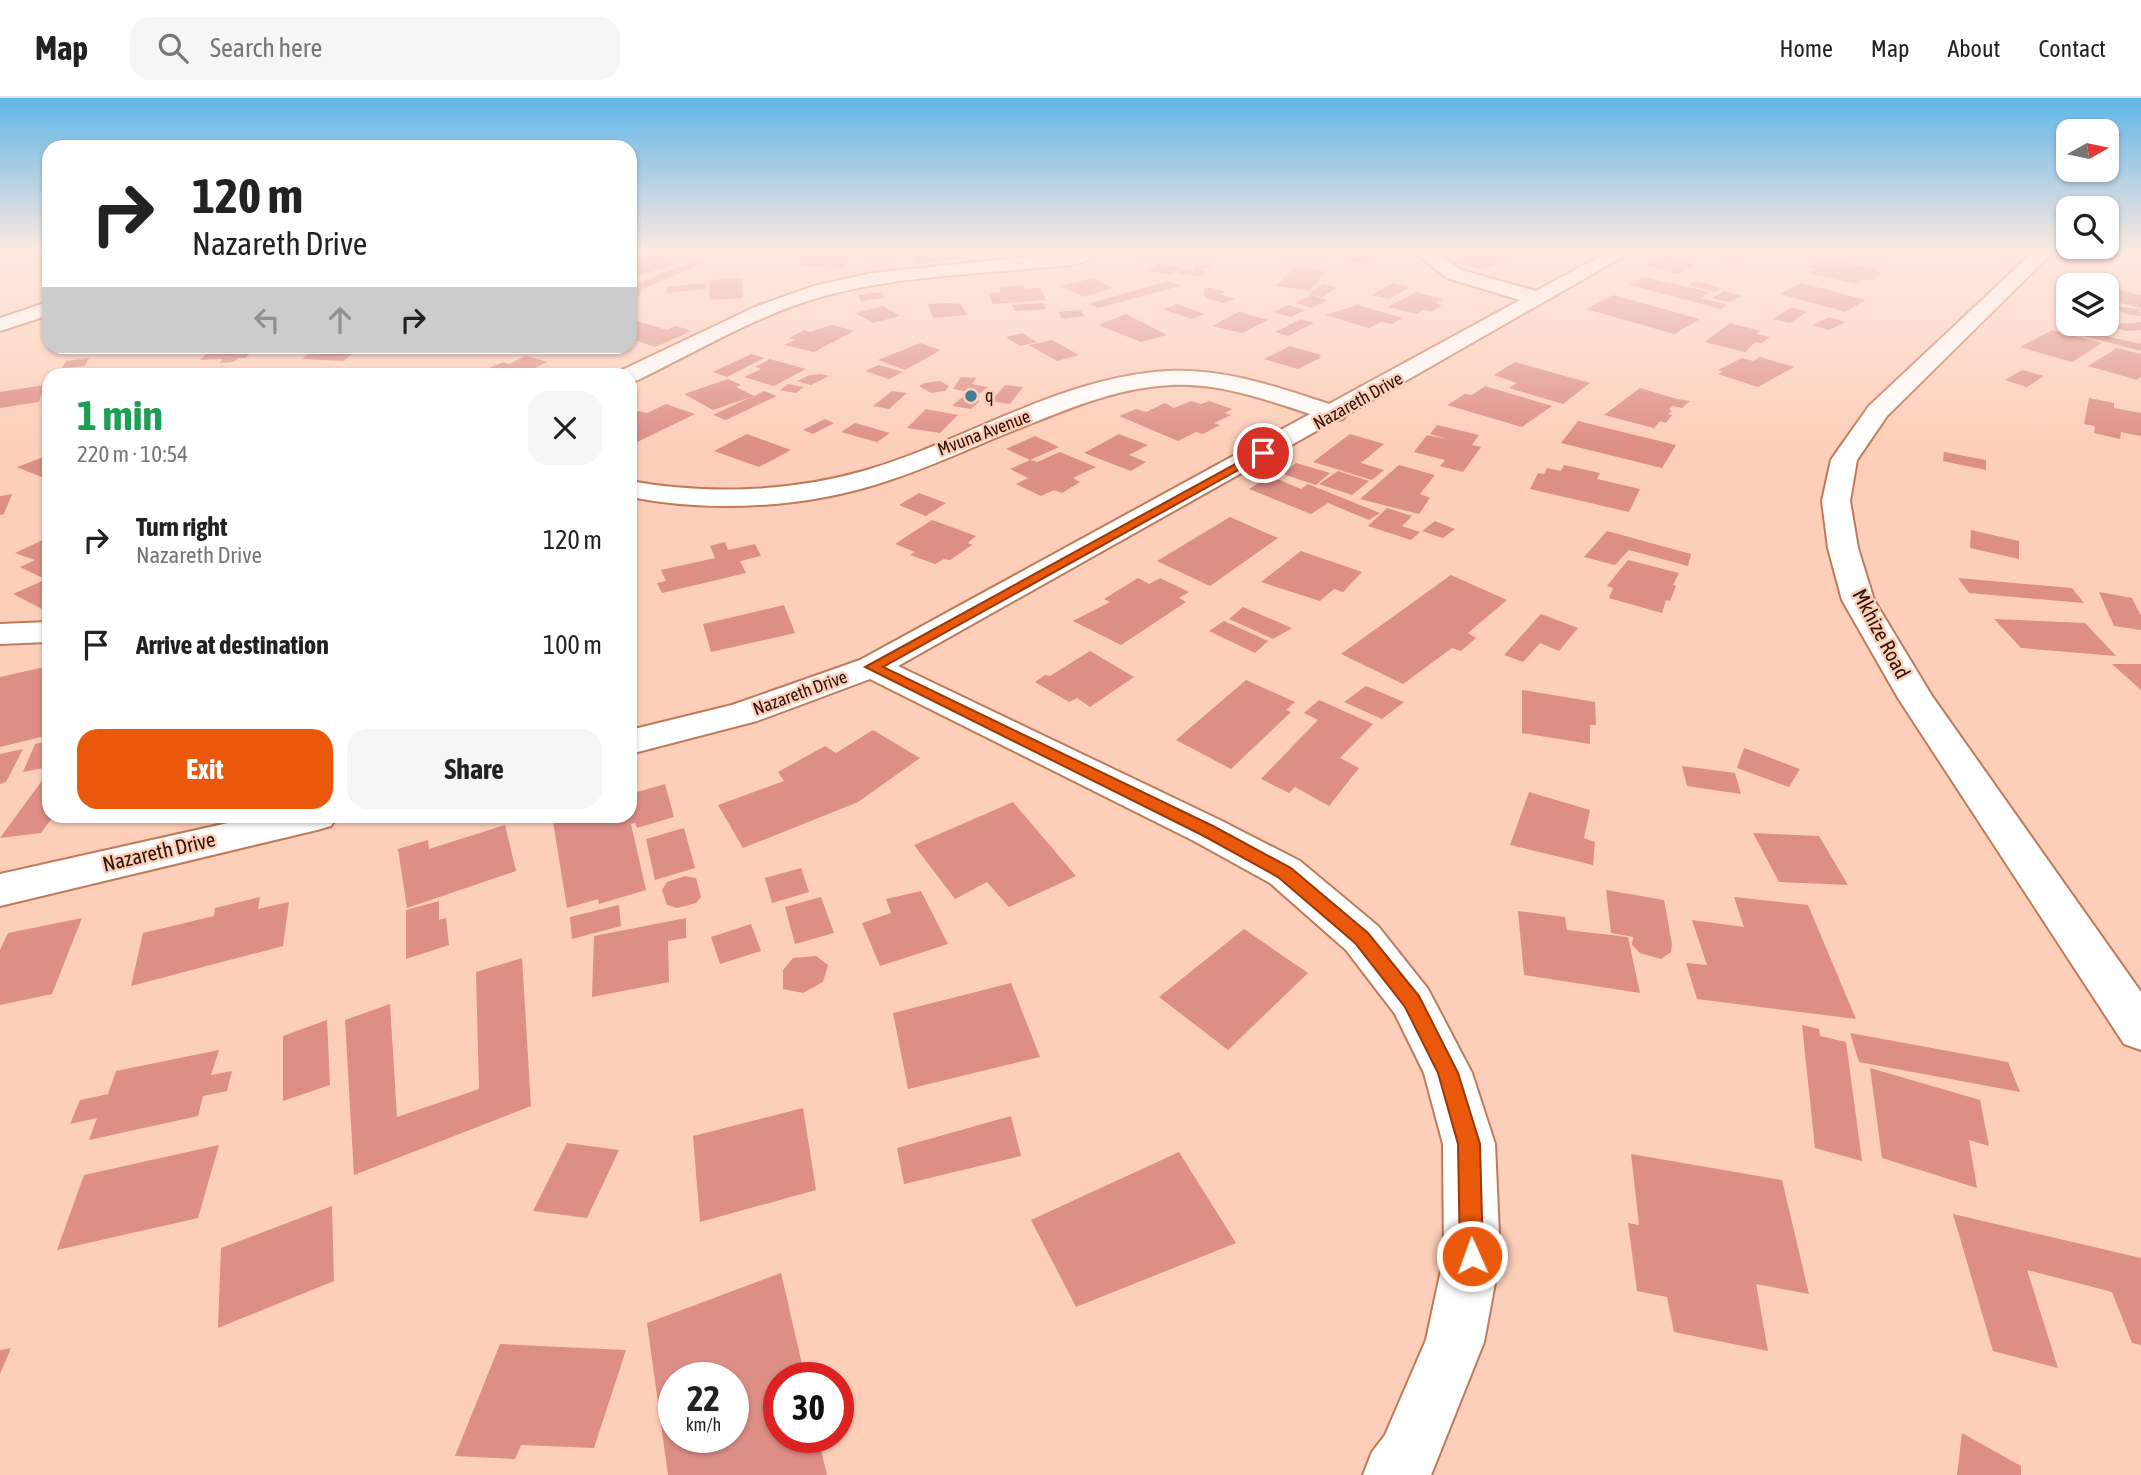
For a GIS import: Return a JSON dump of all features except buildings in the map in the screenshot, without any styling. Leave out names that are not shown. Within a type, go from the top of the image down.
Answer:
[{"type":"street","points":[[0,325],[25,316]]},
{"type":"street","points":[[637,372],[751,316]]},
{"type":"street","name":"Nazareth Drive","points":[[637,740],[744,713],[872,667],[1334,414],[1505,316]]},
{"type":"street","name":"Mkhize Road","points":[[1975,316],[1878,411],[1844,460],[1836,501],[1843,548],[1858,600],[1916,698],[2141,1030]]},
{"type":"street","name":"Mvuna Avenue","points":[[637,490],[668,496],[734,498],[816,490],[876,476],[1098,389],[1134,381],[1190,378],[1218,380],[1334,414]]},
{"type":"street","points":[[0,634],[42,632]]},
{"type":"street","points":[[872,667],[1208,831],[1284,872],[1362,938],[1412,1002],[1448,1073],[1469,1144],[1472,1256],[1455,1342],[1407,1457],[1395,1475]]},
{"type":"street","name":"Nazareth Drive","points":[[0,890],[283,823]]},
{"type":"place","name":"q","points":[[971,396]]},
{"type":"route","points":[[1263,453],[872,667],[1208,831],[1284,872],[1362,938],[1412,1002],[1448,1073],[1469,1144],[1472,1256]]}]
